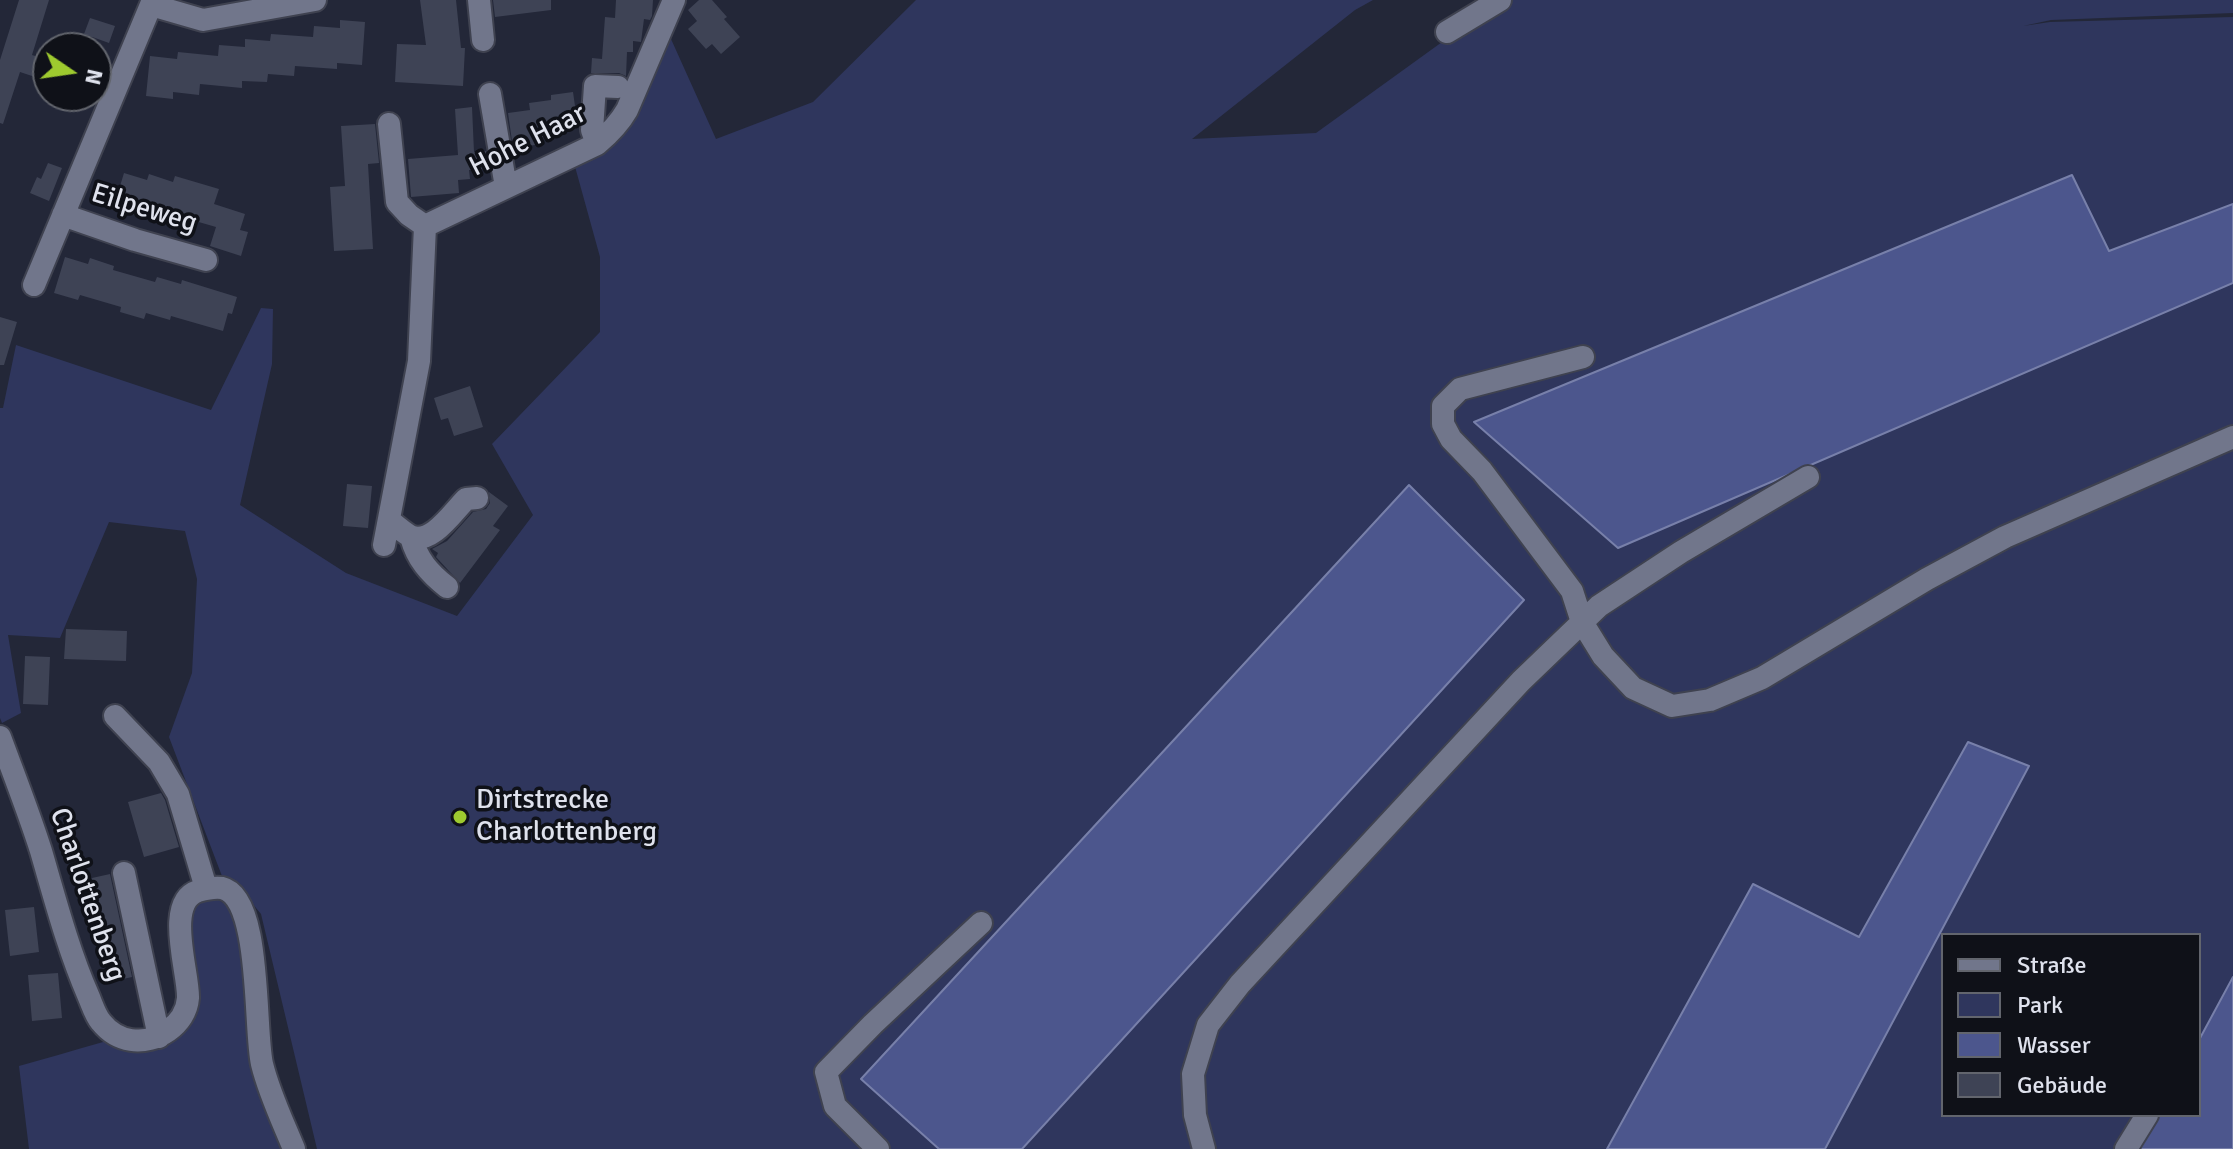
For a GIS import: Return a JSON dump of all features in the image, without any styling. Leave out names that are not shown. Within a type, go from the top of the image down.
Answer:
[{"type":"street","points":[[152,3],[203,20],[315,0]]},
{"type":"street","points":[[479,0],[483,40]]},
{"type":"street","name":"Hohe Haar","points":[[425,226],[597,144],[620,122],[627,110],[674,0]]},
{"type":"street","points":[[1447,32],[1500,0]]},
{"type":"street","name":"Eilpeweg","points":[[34,285],[152,3]]},
{"type":"street","points":[[597,144],[592,130],[595,86],[618,87]]},
{"type":"street","points":[[490,94],[506,187]]},
{"type":"street","points":[[384,545],[419,361],[425,226],[397,202],[389,124]]},
{"type":"street","name":"Eilpeweg","points":[[63,215],[206,260]]},
{"type":"street","points":[[1583,357],[1460,389],[1443,406],[1443,424],[1451,439],[1511,507],[1572,591],[1582,622],[1603,656],[1633,688],[1672,706],[1710,700],[1762,678],[1927,579],[2005,537],[2233,437]]},
{"type":"street","points":[[1204,1149],[1195,1115],[1193,1074],[1208,1025],[1240,984],[1521,681],[1599,606],[1681,552],[1808,477]]},
{"type":"street","points":[[389,520],[411,537],[422,538],[434,532],[466,499],[477,498]]},
{"type":"street","points":[[411,537],[414,549],[432,576],[447,587]]},
{"type":"street","points":[[115,716],[159,762],[178,794],[206,888]]},
{"type":"street","name":"Charlottenberg","points":[[0,737],[39,846],[77,970],[99,1020],[115,1036],[135,1041],[159,1037]]},
{"type":"street","points":[[124,873],[159,1037],[182,1017],[188,999],[180,941],[182,909],[193,893],[206,888],[224,888],[239,900],[250,930],[262,1063],[294,1149]]},
{"type":"street","points":[[878,1149],[835,1106],[826,1072],[981,923]]},
{"type":"street","points":[[2126,1149],[2146,1117]]},
{"type":"green space","points":[[916,0],[1373,0],[1355,10],[1192,139],[1316,133],[1449,37],[1511,0],[2233,0],[2233,13],[2051,20],[2023,26],[2050,22],[2233,17],[2233,1149],[317,1149],[261,914],[246,896],[225,884],[169,737],[192,673],[197,579],[185,531],[109,522],[60,638],[8,635],[21,713],[2,723],[0,718],[0,408],[3,408],[16,345],[211,410],[261,308],[273,309],[272,364],[240,505],[346,573],[457,616],[533,515],[492,444],[600,332],[600,257],[574,163],[612,146],[671,39],[716,139],[813,102]]},
{"type":"green space","points":[[203,896],[215,898],[239,912],[284,1149],[29,1149],[19,1066],[182,1021],[188,913]]},
{"type":"water","points":[[2072,175],[2109,251],[2233,204],[2233,283],[1618,548],[1474,422]]},
{"type":"water","points":[[1409,485],[1524,600],[1022,1149],[939,1149],[861,1079]]},
{"type":"water","points":[[1968,742],[2029,766],[1825,1149],[1607,1149],[1753,884],[1859,937]]},
{"type":"water","points":[[2233,977],[2233,1149],[2140,1149],[2158,1117],[2201,1117],[2201,1036]]},
{"type":"building","points":[[19,0],[49,0],[39,32],[32,32],[32,76],[20,72],[3,124],[0,123],[0,60]]},
{"type":"building","points":[[420,0],[456,0],[461,48],[465,48],[463,86],[395,82],[397,44],[426,45]]},
{"type":"building","points":[[493,0],[551,0],[551,10],[495,17]]},
{"type":"building","points":[[616,0],[653,0],[652,16],[650,20],[644,19],[641,42],[633,41],[633,52],[627,52],[626,76],[591,73],[592,58],[602,59],[605,17],[615,18]]},
{"type":"building","points":[[699,0],[712,0],[740,37],[721,54],[712,44],[706,49],[688,29],[697,21],[688,10]]},
{"type":"building","points":[[90,18],[115,26],[112,34],[112,32],[85,32]]},
{"type":"building","points":[[340,20],[365,22],[362,65],[337,63],[337,69],[295,66],[294,76],[268,74],[267,82],[242,81],[242,88],[200,84],[199,95],[173,92],[173,99],[146,96],[150,56],[177,59],[178,52],[218,56],[219,45],[245,47],[245,39],[270,41],[271,34],[313,37],[314,26],[340,28]]},
{"type":"building","points":[[573,92],[578,127],[555,130],[556,135],[534,138],[535,145],[513,148],[508,113],[530,110],[529,103],[551,100],[551,95]]},
{"type":"building","points":[[472,107],[474,152],[486,151],[489,169],[469,170],[470,179],[458,180],[459,193],[411,197],[408,159],[458,155],[455,109]]},
{"type":"building","points":[[375,124],[379,163],[368,164],[373,249],[334,251],[330,187],[345,186],[341,126]]},
{"type":"building","points":[[48,163],[62,168],[49,201],[30,193]]},
{"type":"building","points":[[124,173],[147,180],[149,174],[173,182],[175,176],[219,189],[214,204],[245,214],[240,230],[248,232],[241,256],[210,246],[216,227],[164,212],[162,217],[138,210],[137,216],[113,209]]},
{"type":"building","points":[[65,257],[88,264],[90,258],[114,266],[113,270],[155,282],[157,277],[181,284],[182,280],[237,297],[223,331],[171,316],[170,320],[146,313],[144,319],[120,312],[121,307],[80,295],[78,300],[54,293]]},
{"type":"building","points":[[0,317],[17,322],[4,365],[0,365]]},
{"type":"building","points":[[470,386],[483,427],[454,436],[448,418],[441,420],[434,398]]},
{"type":"building","points":[[347,484],[372,486],[368,528],[343,526]]},
{"type":"building","points":[[489,492],[508,506],[493,526],[500,530],[460,583],[432,549],[447,541],[473,512],[486,509],[490,503]]},
{"type":"building","points":[[66,629],[127,631],[126,661],[64,659]]},
{"type":"building","points":[[25,656],[50,657],[48,705],[23,704]]},
{"type":"building","points":[[161,793],[179,847],[144,857],[128,802]]},
{"type":"building","points":[[110,874],[132,977],[114,981],[92,878]]},
{"type":"building","points":[[34,907],[39,952],[10,956],[5,910]]},
{"type":"building","points":[[58,973],[62,1018],[32,1021],[28,975]]},
{"type":"place","name":"Dirtstrecke Charlottenberg","points":[[460,817]]}]
